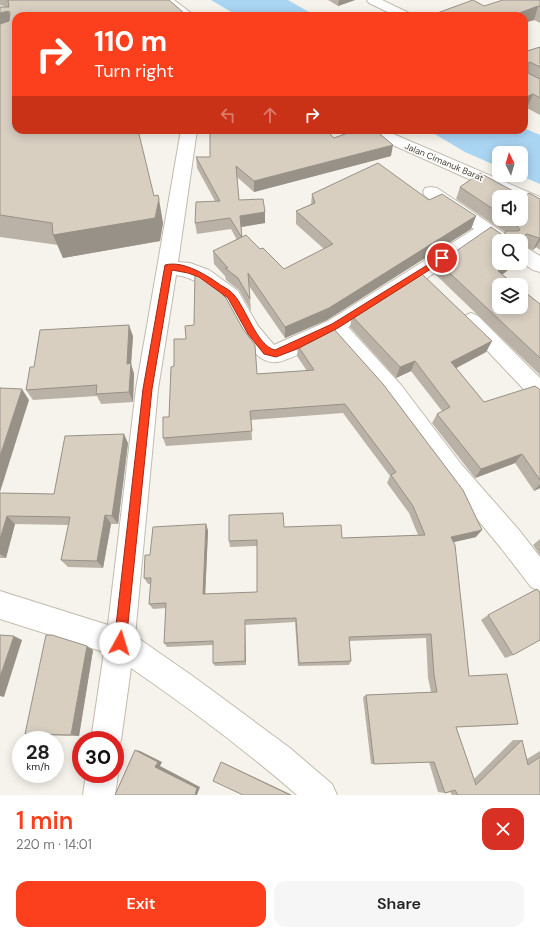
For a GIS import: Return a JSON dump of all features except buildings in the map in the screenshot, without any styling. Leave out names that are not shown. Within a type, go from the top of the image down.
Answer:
[{"type":"street","points":[[166,0],[183,12]]},
{"type":"street","points":[[373,0],[397,12]]},
{"type":"street","points":[[107,731],[120,643],[147,389],[188,134]]},
{"type":"street","name":"Jalan Cimanuk Barat","points":[[380,134],[540,204]]},
{"type":"street","points":[[431,192],[494,234]]},
{"type":"street","points":[[168,267],[190,270],[202,275],[231,296],[251,332],[271,354],[283,351],[335,326],[420,273],[486,229]]},
{"type":"street","points":[[528,257],[540,265]]},
{"type":"street","points":[[420,273],[434,287]]},
{"type":"street","points":[[460,310],[540,392]]},
{"type":"street","points":[[335,326],[393,391],[453,472],[510,539],[540,578]]},
{"type":"street","points":[[0,605],[120,643],[184,687],[279,759],[321,795]]},
{"type":"street","points":[[99,795],[101,783]]},
{"type":"water","points":[[211,0],[288,0],[309,12],[231,12]]},
{"type":"water","points":[[528,130],[540,135],[540,184],[528,179],[528,146],[492,146],[492,164],[465,152],[435,134],[528,134]]},
{"type":"route","points":[[120,643],[147,389],[168,267],[190,270],[202,275],[231,296],[251,332],[268,352],[271,354],[276,354],[335,326],[442,258]]}]
